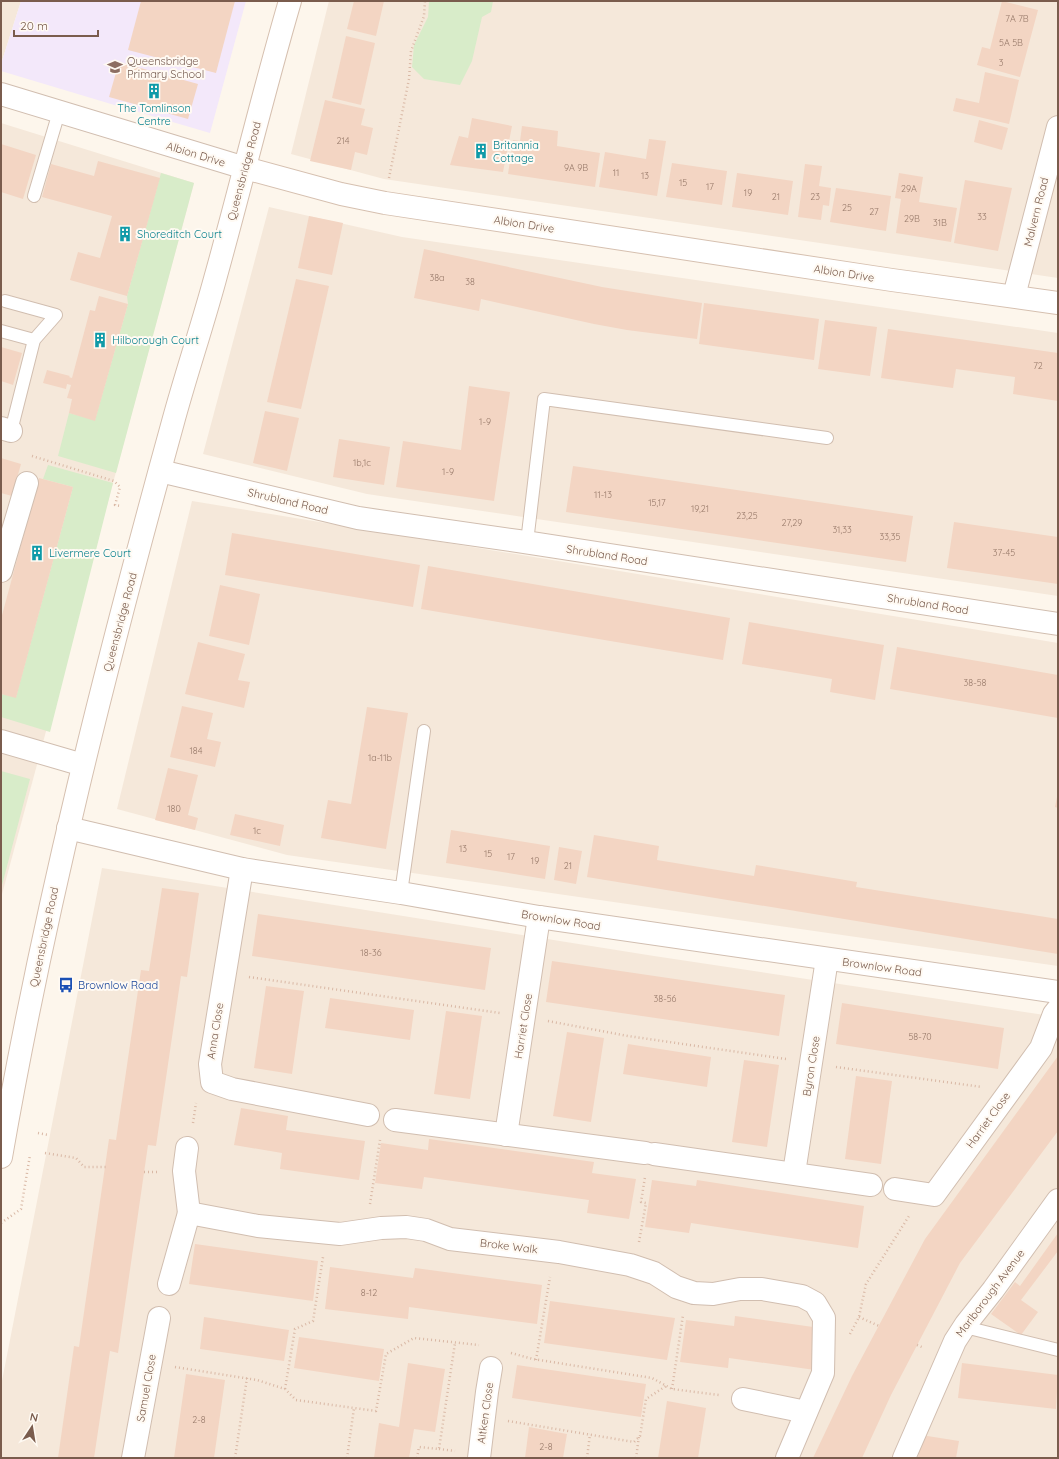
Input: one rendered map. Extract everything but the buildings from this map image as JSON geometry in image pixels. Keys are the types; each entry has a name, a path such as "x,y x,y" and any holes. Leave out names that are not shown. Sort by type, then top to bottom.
{"street":[{"name":"Queensbridge Road","path":"1,1157 26,1024 68,828 95,714 160,471 215,279 290,1"},
{"name":"Albion Drive","path":"1,94 245,168 341,194 892,280 1058,303"},
{"name":"Malvern Road","path":"1014,296 1058,127"},
{"name":"Shrubland Road","path":"160,471 358,518 527,542 1058,624"},
{"path":"1,571 27,483"},
{"path":"1,741 83,765"},
{"name":"Brownlow Road","path":"68,828 242,869 401,893 539,917 1058,992"},
{"name":"Anna Close","path":"212,1082 210,1064 242,869"},
{"name":"Harriet Close","path":"506,1135 539,917"},
{"name":"Byron Close","path":"794,1174 827,959"},
{"name":"Harriet Close","path":"934,1195 1041,1048 1054,1014 1058,1009"},
{"path":"212,1082 232,1089 368,1115"},
{"path":"388,1126 506,1135 650,1153 871,1185"},
{"path":"169,1284 189,1213 184,1171 187,1148"},
{"path":"895,1189 934,1195"},
{"name":"Marlborough Avenue","path":"904,1458 955,1341 1058,1200"},
{"name":"Broke Walk","path":"189,1213 258,1226 340,1234 381,1228 406,1227 426,1230 450,1239 559,1252 630,1264 654,1274 676,1287 694,1293 713,1294 740,1289 762,1289 802,1296 815,1303 824,1318 823,1373 806,1412"},
{"name":"Samuel Close","path":"133,1458 159,1318"},
{"name":"Aitken Close","path":"479,1458 491,1368"},
{"path":"743,1399 806,1412 787,1458"}],"lane":[{"path":"34,196 59,112"},
{"path":"5,301 56,315 34,340 6,429"},
{"path":"1,330 34,340"},
{"path":"527,542 544,399 827,438"},
{"path":"401,893 424,730"},
{"path":"966,1324 973,1329 1058,1350"}],"path":[{"path":"385,202 409,79 411,51 424,16 425,1"},
{"path":"32,456 114,481 120,487 115,505 121,506"},
{"path":"225,973 524,1017 628,1036 787,1059"},
{"path":"811,1064 1010,1090"},
{"path":"187,1148 197,1099 212,1082"},
{"path":"370,1204 388,1126"},
{"path":"38,1133 48,1135"},
{"path":"45,1153 76,1158 84,1168 106,1167"},
{"path":"639,1243 646,1203 641,1202 646,1174"},
{"path":"850,1335 859,1317 866,1284 914,1210 934,1195"},
{"path":"285,1389 295,1329 313,1321 327,1232"},
{"path":"536,1360 550,1275 559,1252"},
{"path":"672,1389 686,1291"},
{"path":"859,1317 879,1326"},
{"path":"182,1368 257,1380 285,1389 296,1400 376,1411 386,1354 400,1345 414,1338 486,1346"},
{"path":"417,1458 419,1447 439,1449 455,1342"},
{"path":"507,1351 536,1360 652,1378 672,1389 743,1399"},
{"path":"234,1458 247,1378"},
{"path":"636,1458 646,1399 666,1385"},
{"path":"348,1458 354,1408"},
{"path":"484,1417 634,1442 640,1436"},
{"path":"587,1458 590,1434"}],"shaded area":[{"path":"1,1 21,1 1,64"},
{"name":"Queensbridge Primary School","path":"21,1 246,1 210,133 1,71 1,64"},
{"path":"329,1 1058,1 1058,278 384,179 291,154"},
{"path":"1,123 194,183 1,898"},
{"path":"269,207 402,237 1058,333 1058,596 367,494 203,454"},
{"path":"192,501 1058,643 1058,966 287,855 117,809"},
{"path":"102,868 654,956 1058,1017 1058,1458 1,1458 1,1386"}],"green space":[{"path":"429,1 493,1 491,12 482,17 472,61 460,85 424,79 412,67 414,45 428,17"},
{"path":"161,173 194,183 116,473 58,456 69,413 95,420 128,304 127,296"},
{"path":"48,465 113,483 50,732 1,717 1,694 16,697 73,487 43,479"},
{"path":"1,771 30,779 1,889"}],"place":[{"name":"Queensbridge Primary School","path":"115,67"},
{"name":"The Tomlinson Centre","path":"154,91"},
{"name":"Britannia Cottage","path":"481,151"},
{"name":"Shoreditch Court","path":"125,234"},
{"name":"Hilborough Court","path":"100,340"},
{"name":"Livermere Court","path":"37,553"},
{"name":"Brownlow Road","path":"66,985"}]}
